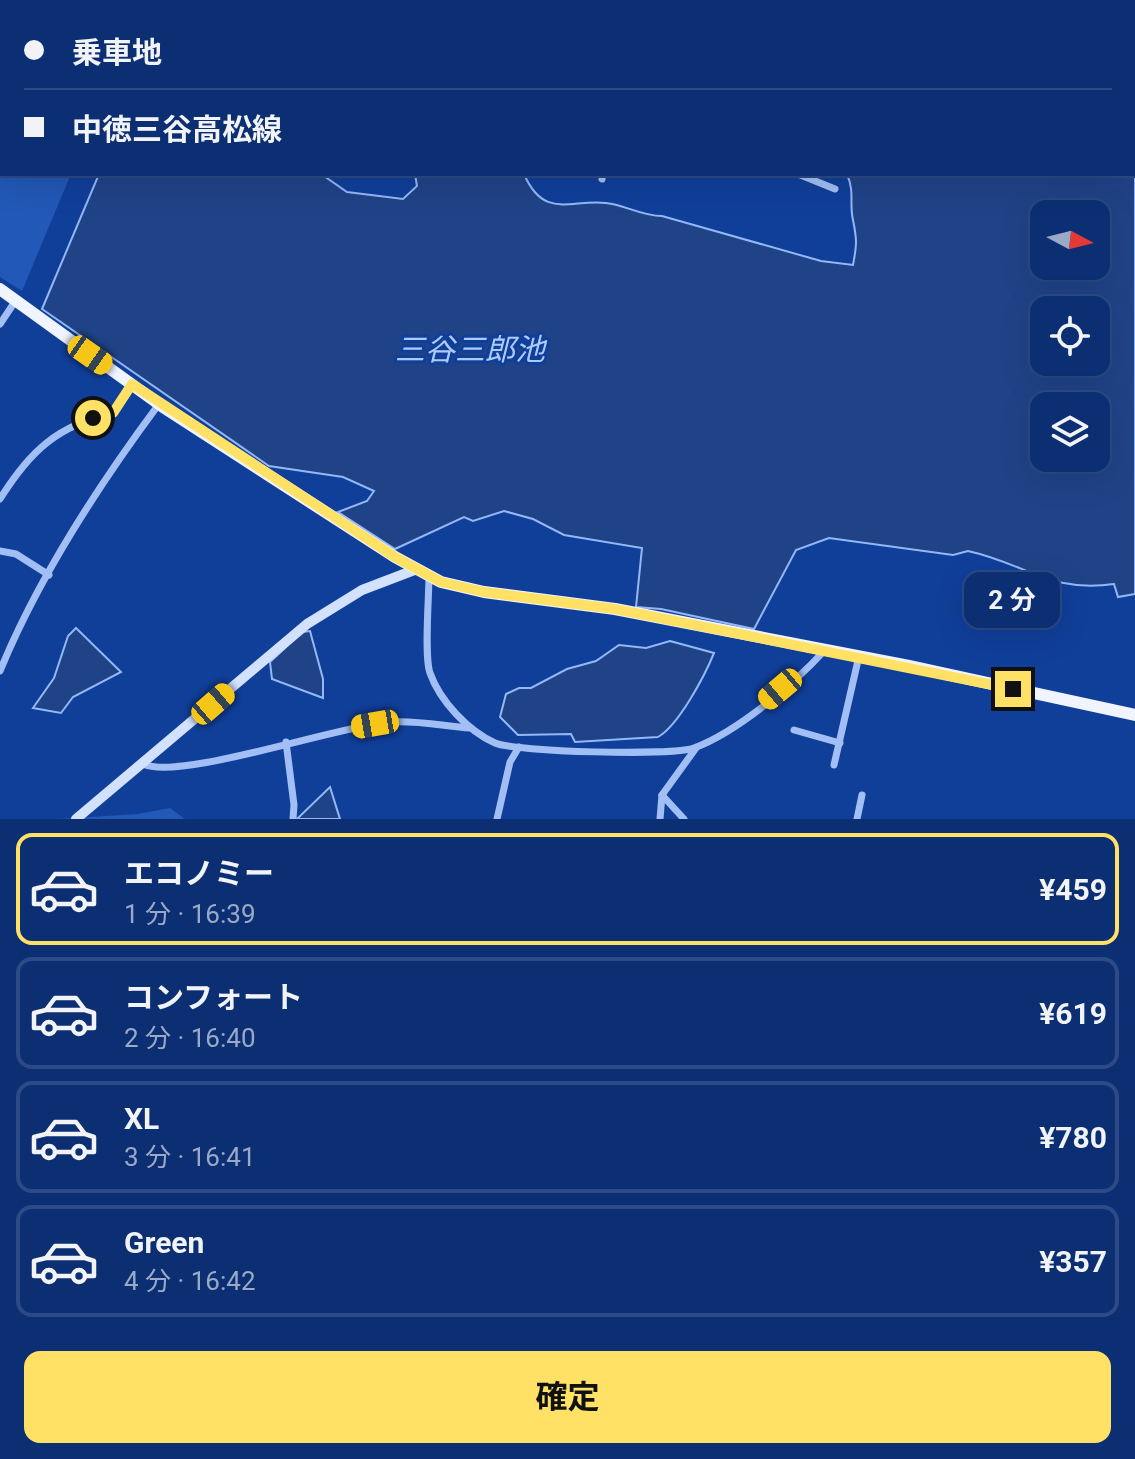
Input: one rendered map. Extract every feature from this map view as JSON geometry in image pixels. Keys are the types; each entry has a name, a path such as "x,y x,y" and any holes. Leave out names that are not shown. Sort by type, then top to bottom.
{"main road":[{"path":"0,289 159,404 429,576 466,589 615,609 859,656 1135,715"}],"street":[{"path":"803,176 835,189"},
{"path":"0,324 16,300"},
{"path":"0,499 17,472 49,439 76,422 113,413 132,384"},
{"path":"0,671 49,575 109,472 159,404"},
{"path":"0,551 16,554 49,575"},
{"path":"76,819 307,624 362,590 417,569"},
{"path":"429,576 429,671 447,701 470,728 496,744 657,752 696,748 743,721 825,650"},
{"path":"834,765 859,656"},
{"path":"143,764 152,768 175,767 219,760 286,742 394,722 470,728"},
{"path":"794,730 840,743"},
{"path":"286,742 293,819"},
{"path":"497,819 510,762 519,747"},
{"path":"660,819 662,795 696,748"},
{"path":"662,795 684,819"},
{"path":"857,819 862,795"}],"shaded area":[{"path":"0,176 70,176 22,291 0,277"},
{"path":"170,808 185,819 59,819 138,814"}],"water":[{"name":"三谷三郎池","path":"98,176 324,176 347,192 403,199 417,186 415,176 525,176 540,197 549,202 613,204 821,261 853,265 856,237 848,176 1135,176 1135,594 1118,597 1114,584 1091,586 1055,581 968,551 953,555 829,538 796,550 754,629 661,609 636,607 642,548 564,535 533,519 504,511 473,521 464,517 395,549 338,512 367,501 374,491 343,477 269,466 42,309"},
{"path":"76,628 121,672 73,697 61,713 33,708 54,678 68,636"},
{"path":"310,631 323,679 323,698 272,679 270,662 302,632"},
{"path":"670,641 714,653 683,711 658,737 575,742 571,734 518,735 500,717 506,694 519,688 531,688 567,669 596,661 619,645 646,648"},
{"path":"330,787 340,819 297,819"}],"route":[{"path":"93,418 113,413 132,384 395,557 452,586 615,609 1013,689"}]}
